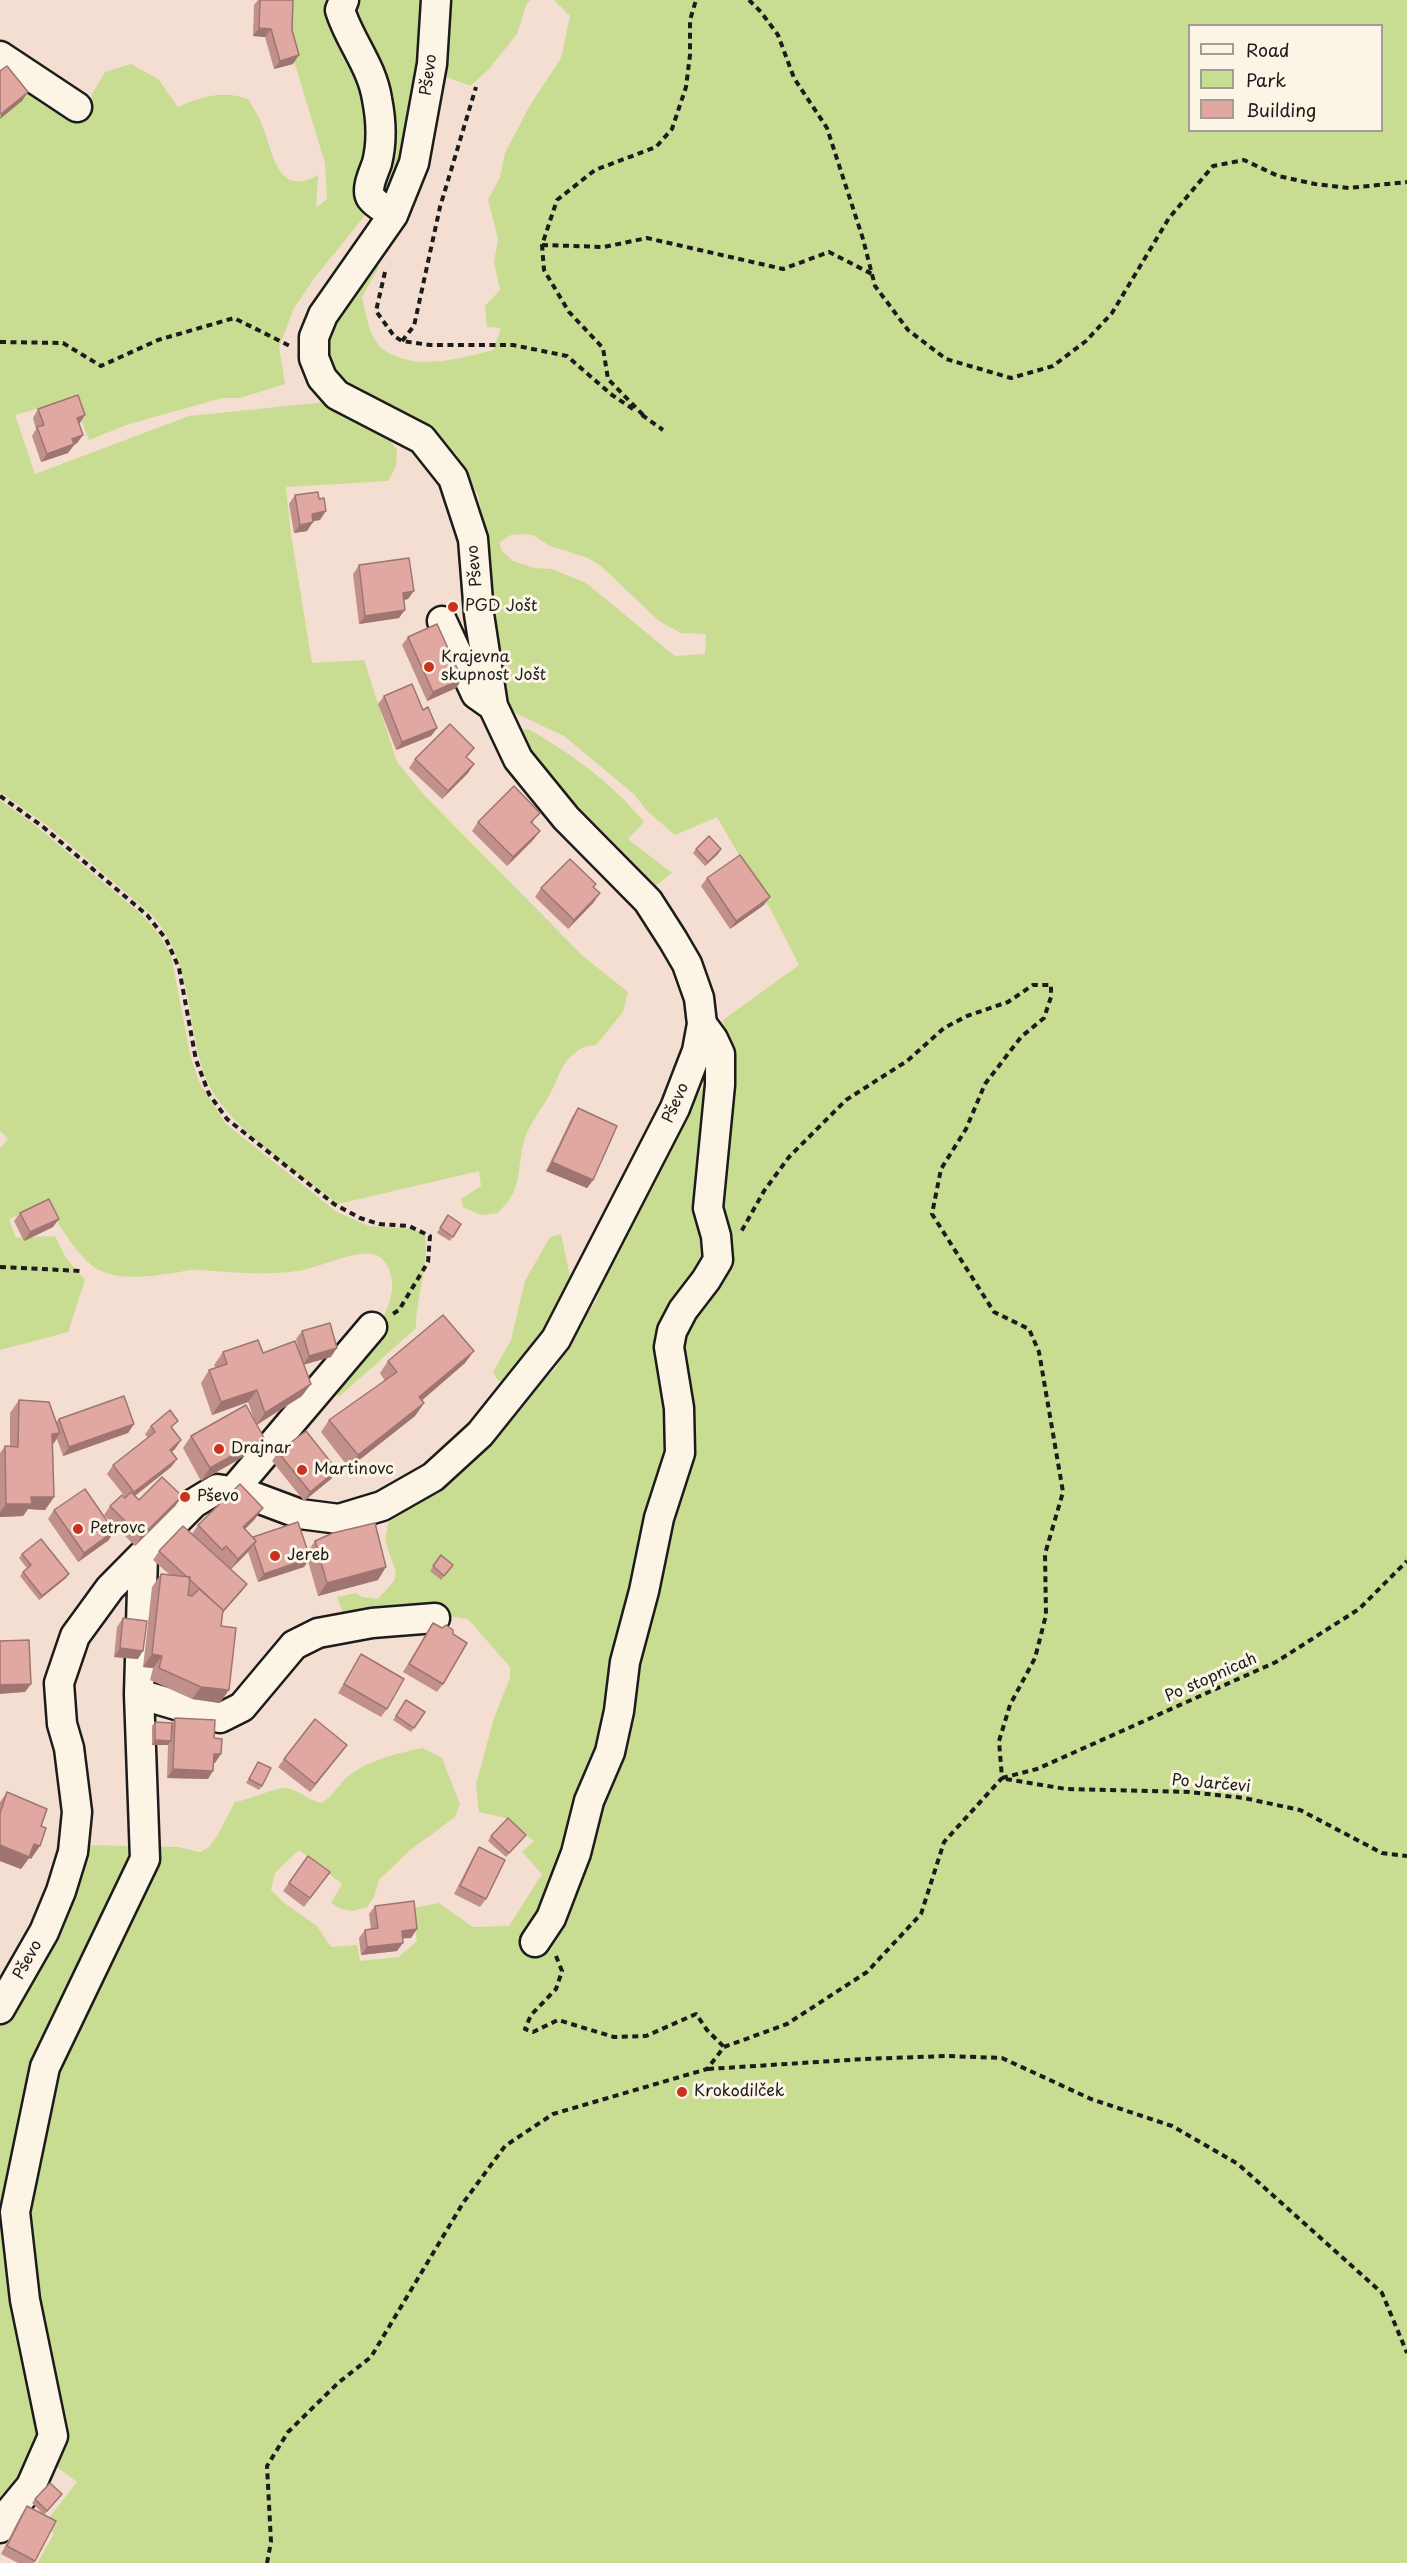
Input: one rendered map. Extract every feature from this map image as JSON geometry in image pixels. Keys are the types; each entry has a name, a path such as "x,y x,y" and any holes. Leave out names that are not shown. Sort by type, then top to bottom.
{"street":[{"path":"344,0 340,10 346,30 363,57 377,96 380,125 378,157 369,191 371,198 393,215"},
{"name":"Pševo","path":"0,2009 44,1932 61,1891 73,1852 77,1812 69,1748 62,1724 59,1683 75,1636 110,1587 194,1503 217,1488 233,1491 300,1514 339,1520 382,1506 433,1477 480,1434 556,1339 675,1108 697,1051 702,1024 699,998 687,964 674,940 648,901 566,818 518,759 493,706 479,614 473,540 453,478 422,439 337,395 322,378 314,358 314,337 323,315 393,215 414,163 432,64 436,0"},
{"path":"0,56 77,106"},
{"path":"442,621 476,694 493,706"},
{"path":"545,1946 551,1918 576,1853 589,1801 610,1752 626,1662 659,1518 680,1453 679,1408 669,1347 672,1331 683,1310 718,1260 716,1236 708,1208 720,1085 720,1054 702,1024"},
{"path":"233,1491 372,1327"},
{"path":"0,2528 3,2520 31,2486 53,2436 25,2300 15,2212 45,2067 145,1859 139,1694 143,1555"},
{"path":"139,1694 220,1718 242,1707 294,1645 318,1633 372,1623 435,1618"}],"path":[{"path":"643,415 608,378 603,348 568,312 544,270 542,245 558,200 595,170 656,147 672,129 686,87 690,55 690,20 696,0"},
{"path":"749,0 778,35 794,78 827,128 863,239 875,286 908,330 946,358 1011,378 1053,366 1086,341 1112,313 1169,218 1213,166 1244,160 1278,176 1349,188 1407,182"},
{"path":"402,341 414,326 440,207 476,87"},
{"path":"542,245 603,247 647,238 783,269 829,252 872,274"},
{"path":"386,268 376,311 394,336 402,341 430,345 513,345 567,356 612,395 663,430"},
{"path":"0,342 63,343 101,366 158,340 234,318 294,348 314,337"},
{"path":"0,796 42,826 147,915 166,939 179,968 196,1060 209,1094 227,1119 334,1204 360,1218 379,1224 409,1226 430,1236 428,1262 399,1310 372,1327"},
{"path":"706,2068 724,2047 788,2024 867,1972 921,1914 944,1842 1002,1778 999,1741 1010,1704 1035,1658 1046,1615 1045,1554 1063,1492 1039,1352 1029,1329 994,1312 932,1214 941,1168 966,1129 984,1084 1021,1037 1044,1018 1052,997 1051,985 1033,985 1008,1002 967,1016 944,1028 907,1061 846,1100 789,1157 764,1191 743,1230 718,1260"},
{"path":"0,1267 81,1271"},
{"name":"Po stopnicah","path":"1002,1778 1037,1769 1276,1662 1359,1609 1407,1561"},
{"name":"Po Jarčevi","path":"1002,1778 1066,1790 1189,1792 1244,1798 1300,1810 1382,1853 1407,1856"},
{"path":"545,1946 562,1971 556,1989 531,2015 525,2029 533,2032 558,2020 614,2037 646,2036 696,2014 707,2030 724,2047"},
{"path":"267,2563 271,2542 267,2466 288,2432 338,2383 371,2357 463,2203 505,2146 553,2114 706,2068 876,2058 948,2056 1002,2058 1091,2099 1172,2126 1238,2164 1382,2293 1407,2353"}],"green space":[{"path":"289,0 338,0 375,101 370,205 363,218 316,276 294,308 279,347 285,384 240,398 222,398 126,425 89,440 73,399 15,415 35,474 189,416 326,402 381,427 397,450 396,467 388,481 286,487 291,534 312,663 364,660 397,762 424,795 584,957 628,992 623,1012 596,1045 580,1049 564,1064 524,1141 515,1188 506,1205 497,1213 481,1215 463,1207 461,1199 481,1186 479,1171 338,1204 281,1161 242,1127 225,1109 212,1090 203,1071 186,990 175,952 153,916 48,826 0,792 0,66 89,108 92,94 105,72 131,64 158,79 178,107 196,100 221,95 248,99 260,120 273,156 284,176 293,181 304,181 318,175 316,208 327,199 325,163 287,38"},
{"path":"350,0 425,0 416,107 389,198 374,194 380,173"},
{"path":"449,0 531,0 527,3 517,34 488,70 470,86 444,76"},
{"path":"554,0 1407,0 1407,2563 37,2563 54,2534 45,2523 77,2482 57,2467 36,2477 0,2507 0,2025 12,2009 84,1845 178,1847 200,1852 209,1847 217,1836 235,1802 286,1788 322,1803 345,1779 362,1767 392,1755 423,1748 442,1758 460,1804 455,1817 409,1851 379,1880 374,1897 367,1907 352,1911 341,1909 331,1903 342,1884 299,1850 275,1873 271,1890 284,1903 317,1926 331,1947 357,1945 360,1961 399,1957 417,1941 413,1908 439,1903 473,1927 509,1926 542,1874 522,1852 534,1841 506,1818 479,1812 476,1784 494,1718 510,1678 510,1667 468,1619 445,1616 345,1618 337,1597 356,1593 362,1597 378,1599 394,1581 396,1572 385,1541 388,1523 484,1439 556,1368 572,1336 596,1301 607,1268 705,1082 729,1050 723,1020 799,965 773,914 717,817 675,835 646,810 635,795 564,736 513,712 505,703 493,635 487,539 478,495 456,454 409,418 349,384 331,364 327,344 331,314 372,259 379,267 362,297 371,332 383,349 395,356 422,362 451,360 493,350 501,328 487,327 485,306 500,290 494,262 498,239 488,200 500,177 505,153 529,107 561,58 570,16","holes":["511,535 533,535 550,546 588,558 601,566 659,621 681,633 706,634 705,654 675,656 586,583 552,569 534,568 513,561 501,550 500,542"]},
{"path":"528,729 575,759 605,782 632,808 644,822 628,839 672,873 654,887 609,845 550,780 518,731"},
{"path":"0,800 35,825 140,913 158,933 171,955 190,1054 199,1082 226,1124 337,1212 369,1226 415,1229 425,1236 425,1259 416,1328 339,1397 328,1387 373,1334 389,1303 392,1287 390,1272 387,1264 381,1258 376,1255 359,1254 305,1269 272,1273 189,1270 146,1276 117,1276 99,1270 84,1258 45,1204 9,1219 16,1238 55,1236 66,1258 85,1280 68,1332 0,1350 0,1148 8,1139 0,1131"},
{"path":"561,1234 570,1276 546,1329 509,1382 498,1381 493,1372 511,1340 525,1281 550,1237"}],"building":[{"path":"260,0 293,0 292,30 299,55 280,61 271,29 259,28"},
{"path":"7,66 28,92 1,114 0,71"},
{"path":"78,395 85,415 77,418 83,435 72,439 74,444 47,454 37,427 44,425 38,409"},
{"path":"318,492 319,499 324,498 326,511 312,514 313,522 300,525 295,495"},
{"path":"409,558 414,591 403,593 405,610 365,616 359,565"},
{"name":"Krajevna skupnost Jošt","path":"437,624 462,679 433,692 408,637"},
{"path":"412,684 423,710 428,707 437,728 402,742 384,696"},
{"path":"450,724 474,748 466,757 474,764 448,791 415,759"},
{"path":"514,786 540,813 531,822 540,831 513,857 478,822"},
{"path":"709,836 721,849 708,862 696,849"},
{"path":"740,855 770,897 736,921 707,878"},
{"path":"570,859 596,884 593,887 600,893 574,920 541,888"},
{"path":"578,1108 617,1126 593,1180 552,1162"},
{"path":"49,1199 59,1219 30,1232 20,1213"},
{"path":"448,1215 461,1224 453,1237 440,1228"},
{"path":"443,1315 474,1351 419,1397 424,1403 358,1455 329,1420 397,1372 388,1361"},
{"path":"330,1323 337,1348 309,1356 302,1331"},
{"path":"258,1340 263,1353 295,1341 311,1384 265,1413 257,1390 221,1402 209,1370 227,1364 223,1352"},
{"path":"124,1396 134,1424 69,1447 59,1419"},
{"path":"19,1400 49,1402 60,1433 52,1434 54,1497 31,1497 32,1504 6,1504 5,1446 18,1447"},
{"name":"Drajnar","path":"246,1405 264,1438 210,1468 191,1436"},
{"path":"170,1410 178,1421 171,1427 181,1440 170,1450 177,1459 134,1492 113,1465 155,1432 151,1426"},
{"name":"Martinovc","path":"306,1431 337,1470 310,1492 278,1452"},
{"path":"162,1477 182,1496 141,1537 110,1506 122,1495 125,1498 131,1492 139,1500"},
{"path":"240,1484 263,1508 243,1527 256,1541 238,1559 226,1546 222,1550 198,1525"},
{"name":"Petrovc","path":"85,1489 114,1531 84,1553 54,1510"},
{"name":"Jereb","path":"298,1522 310,1558 264,1574 253,1537"},
{"path":"375,1523 386,1567 327,1583 315,1541 333,1533"},
{"path":"183,1526 247,1584 223,1611 189,1579 190,1577 187,1577 159,1551"},
{"path":"41,1539 69,1574 42,1596 23,1572 31,1565 22,1554"},
{"path":"441,1555 453,1565 444,1576 433,1566"},
{"path":"161,1574 190,1577 188,1595 192,1596 199,1589 223,1610 221,1626 236,1628 229,1690 201,1687 159,1668 162,1656 152,1654"},
{"path":"123,1618 147,1621 143,1651 120,1648"},
{"path":"433,1623 442,1628 446,1625 453,1630 453,1634 467,1643 443,1684 409,1664"},
{"path":"29,1640 31,1684 0,1685 0,1641"},
{"path":"361,1654 404,1679 387,1709 344,1684"},
{"path":"406,1700 425,1712 414,1728 396,1716"},
{"path":"175,1718 215,1720 214,1738 222,1739 221,1754 214,1754 213,1771 173,1769"},
{"path":"315,1719 347,1745 315,1784 284,1759"},
{"path":"155,1722 172,1723 171,1741 155,1740"},
{"path":"258,1762 271,1768 262,1786 249,1779"},
{"path":"7,1792 47,1809 41,1826 46,1828 40,1846 34,1844 29,1857 0,1845 0,1813"},
{"path":"508,1818 526,1835 509,1853 491,1836"},
{"path":"479,1847 505,1860 486,1899 460,1886"},
{"path":"308,1856 330,1872 310,1898 289,1883"},
{"path":"414,1901 417,1929 402,1931 403,1943 367,1947 365,1930 378,1928 375,1906"},
{"path":"50,2483 62,2494 47,2511 35,2499"},
{"path":"27,2506 56,2521 35,2561 7,2546"}],"place":[{"name":"PGD Jošt","path":"453,607"},
{"name":"Krajevna skupnost Jošt","path":"429,667"},
{"name":"Drajnar","path":"219,1449"},
{"name":"Martinovc","path":"302,1470"},
{"name":"Pševo","path":"185,1497"},
{"name":"Petrovc","path":"78,1529"},
{"name":"Jereb","path":"275,1556"},
{"name":"Krokodilček","path":"682,2092"}]}
